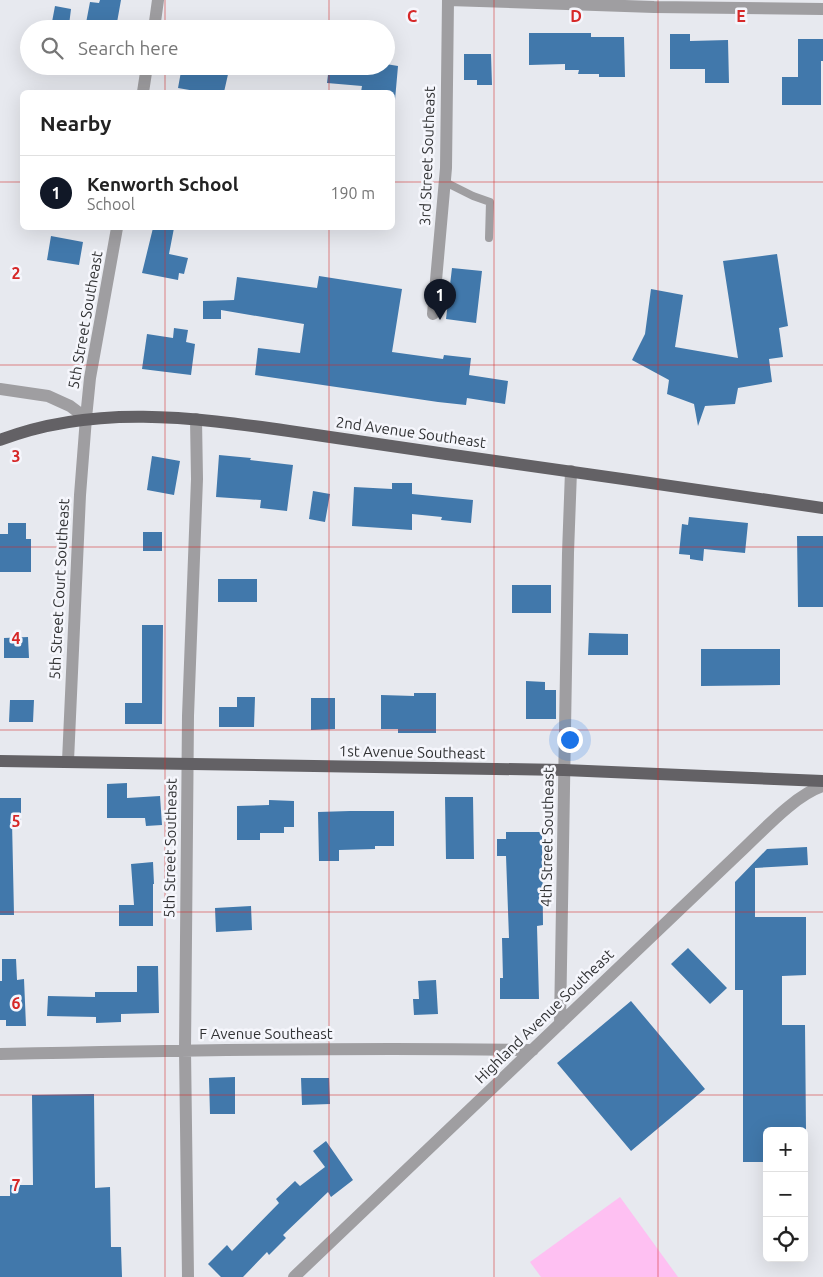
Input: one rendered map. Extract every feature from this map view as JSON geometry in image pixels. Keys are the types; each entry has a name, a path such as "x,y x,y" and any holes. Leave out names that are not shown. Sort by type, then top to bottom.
{"main road":[{"name":"2nd Avenue Southeast","path":"0,440 44,426 86,418 126,416 196,418 823,508"},
{"name":"1st Avenue Southeast","path":"0,761 564,770 823,781"}],"street":[{"path":"155,20 158,0"},
{"path":"448,0 530,4 599,2 654,7 823,9"},
{"name":"3rd Street Southeast","path":"433,314 445,182 448,0"},
{"path":"143,90 146,75"},
{"name":"5th Street Southeast","path":"86,418 90,378 117,230"},
{"path":"0,389 48,396 70,406 86,418"},
{"name":"5th Street Court Southeast","path":"68,761 80,495 86,418"},
{"name":"5th Street Southeast","path":"188,1277 185,1050 188,716 197,479 196,418"},
{"name":"4th Street Southeast","path":"560,1024 568,553 572,471"},
{"name":"Highland Avenue Southeast","path":"294,1277 795,801 823,786"},
{"name":"F Avenue Southeast","path":"0,1054 185,1050 450,1048 533,1050"}],"lane":[{"path":"445,182 490,202 489,238"}],"shaded area":[{"path":"620,1197 678,1277 541,1277 530,1262"}],"building":[{"path":"100,0 121,0 117,20 87,20 90,2 99,3"},
{"path":"55,6 71,9 70,20 52,20"},
{"path":"529,33 591,33 591,37 624,37 625,77 599,77 599,74 578,74 579,70 565,70 565,64 529,65"},
{"path":"670,34 690,34 690,41 728,40 729,83 705,83 705,69 670,69"},
{"path":"798,39 823,39 821,105 782,105 782,77 798,77"},
{"path":"464,54 491,54 492,85 477,85 477,80 464,80"},
{"path":"395,66 398,66 395,100 395,90 361,90 362,86 327,83 328,75 395,75"},
{"path":"180,75 228,75 224,90 190,90 178,88"},
{"path":"153,230 174,230 169,254 188,258 184,274 179,273 178,280 142,273"},
{"path":"51,236 83,242 79,265 47,260"},
{"path":"777,254 788,326 779,328 783,357 769,359 772,382 738,388 735,404 705,406 698,426 694,404 667,394 669,380 632,360 645,334 651,289 683,295 675,347 738,358 723,261"},
{"path":"452,268 482,271 476,323 446,319"},
{"path":"319,276 402,289 392,352 443,359 444,355 471,358 469,375 508,381 505,404 467,398 466,405 438,402 255,375 258,348 300,353 304,324 221,310 221,319 203,319 203,301 234,300 237,277 317,288"},
{"path":"174,328 188,330 186,342 195,344 191,375 142,369 147,334 173,338"},
{"path":"219,455 293,465 287,511 260,508 261,500 216,497"},
{"path":"152,456 180,461 174,495 147,490"},
{"path":"392,483 412,483 412,494 473,500 471,523 441,520 442,517 412,514 412,530 352,526 354,487 392,489"},
{"path":"313,491 330,494 325,522 309,519"},
{"path":"689,517 748,523 745,553 704,549 703,561 690,559 690,555 679,554 682,524 688,525"},
{"path":"8,523 26,523 26,539 31,539 31,572 0,572 0,534 8,534"},
{"path":"143,532 162,532 162,551 143,551"},
{"path":"797,536 823,536 823,607 798,607"},
{"path":"218,579 257,579 257,602 218,602"},
{"path":"512,585 551,585 551,613 512,613"},
{"path":"142,625 163,625 162,724 125,724 125,703 142,703"},
{"path":"589,633 628,634 628,655 588,655"},
{"path":"28,637 29,658 4,658 4,638"},
{"path":"701,649 780,649 780,685 701,686"},
{"path":"526,681 545,682 545,690 556,690 556,719 526,719"},
{"path":"414,693 436,693 436,733 398,733 398,729 381,729 381,695 414,696"},
{"path":"237,697 255,697 254,727 219,727 219,707 237,707"},
{"path":"311,698 335,698 335,729 311,730"},
{"path":"10,700 34,700 33,722 9,722"},
{"path":"127,783 127,798 160,796 162,825 146,826 145,818 107,818 107,784"},
{"path":"445,797 473,797 474,859 446,859"},
{"path":"0,798 21,798 21,821 12,821 14,915 0,915"},
{"path":"269,800 294,801 294,827 284,827 284,833 260,833 260,840 237,840 237,806 269,805"},
{"path":"394,811 394,846 375,846 375,849 339,850 339,861 319,861 318,812"},
{"path":"506,832 542,832 543,925 537,926 539,999 500,999 500,978 503,978 502,938 509,938 506,856 497,856 497,839 506,839"},
{"path":"807,847 808,865 755,868 755,917 806,917 806,975 782,976 782,1025 805,1025 806,1127 763,1127 763,1162 743,1162 743,990 735,990 735,882 767,849"},
{"path":"153,862 153,926 119,926 119,905 134,905 131,864"},
{"path":"251,906 252,930 216,932 215,908"},
{"path":"688,948 727,988 710,1004 671,964"},
{"path":"2,959 16,959 17,980 24,979 26,1026 6,1026 6,1020 0,1020"},
{"path":"137,966 158,966 159,1013 121,1014 121,1022 96,1023 96,1017 47,1016 48,996 95,997 95,992 137,992"},
{"path":"436,980 438,1014 414,1015 413,999 419,999 418,981"},
{"path":"631,1001 705,1089 631,1151 557,1063"},
{"path":"235,1077 235,1114 210,1114 209,1078"},
{"path":"301,1078 329,1078 330,1104 302,1105"},
{"path":"94,1094 95,1188 110,1187 111,1247 121,1247 122,1277 0,1277 0,1196 10,1196 10,1185 33,1185 32,1095"},
{"path":"326,1141 353,1180 331,1197 328,1192 283,1235 286,1238 269,1255 267,1252 243,1277 221,1277 208,1264 227,1245 232,1251 279,1203 276,1199 295,1181 300,1186 325,1167 313,1151"}],"place":[{"name":"Kenworth School","path":"440,320"}]}
